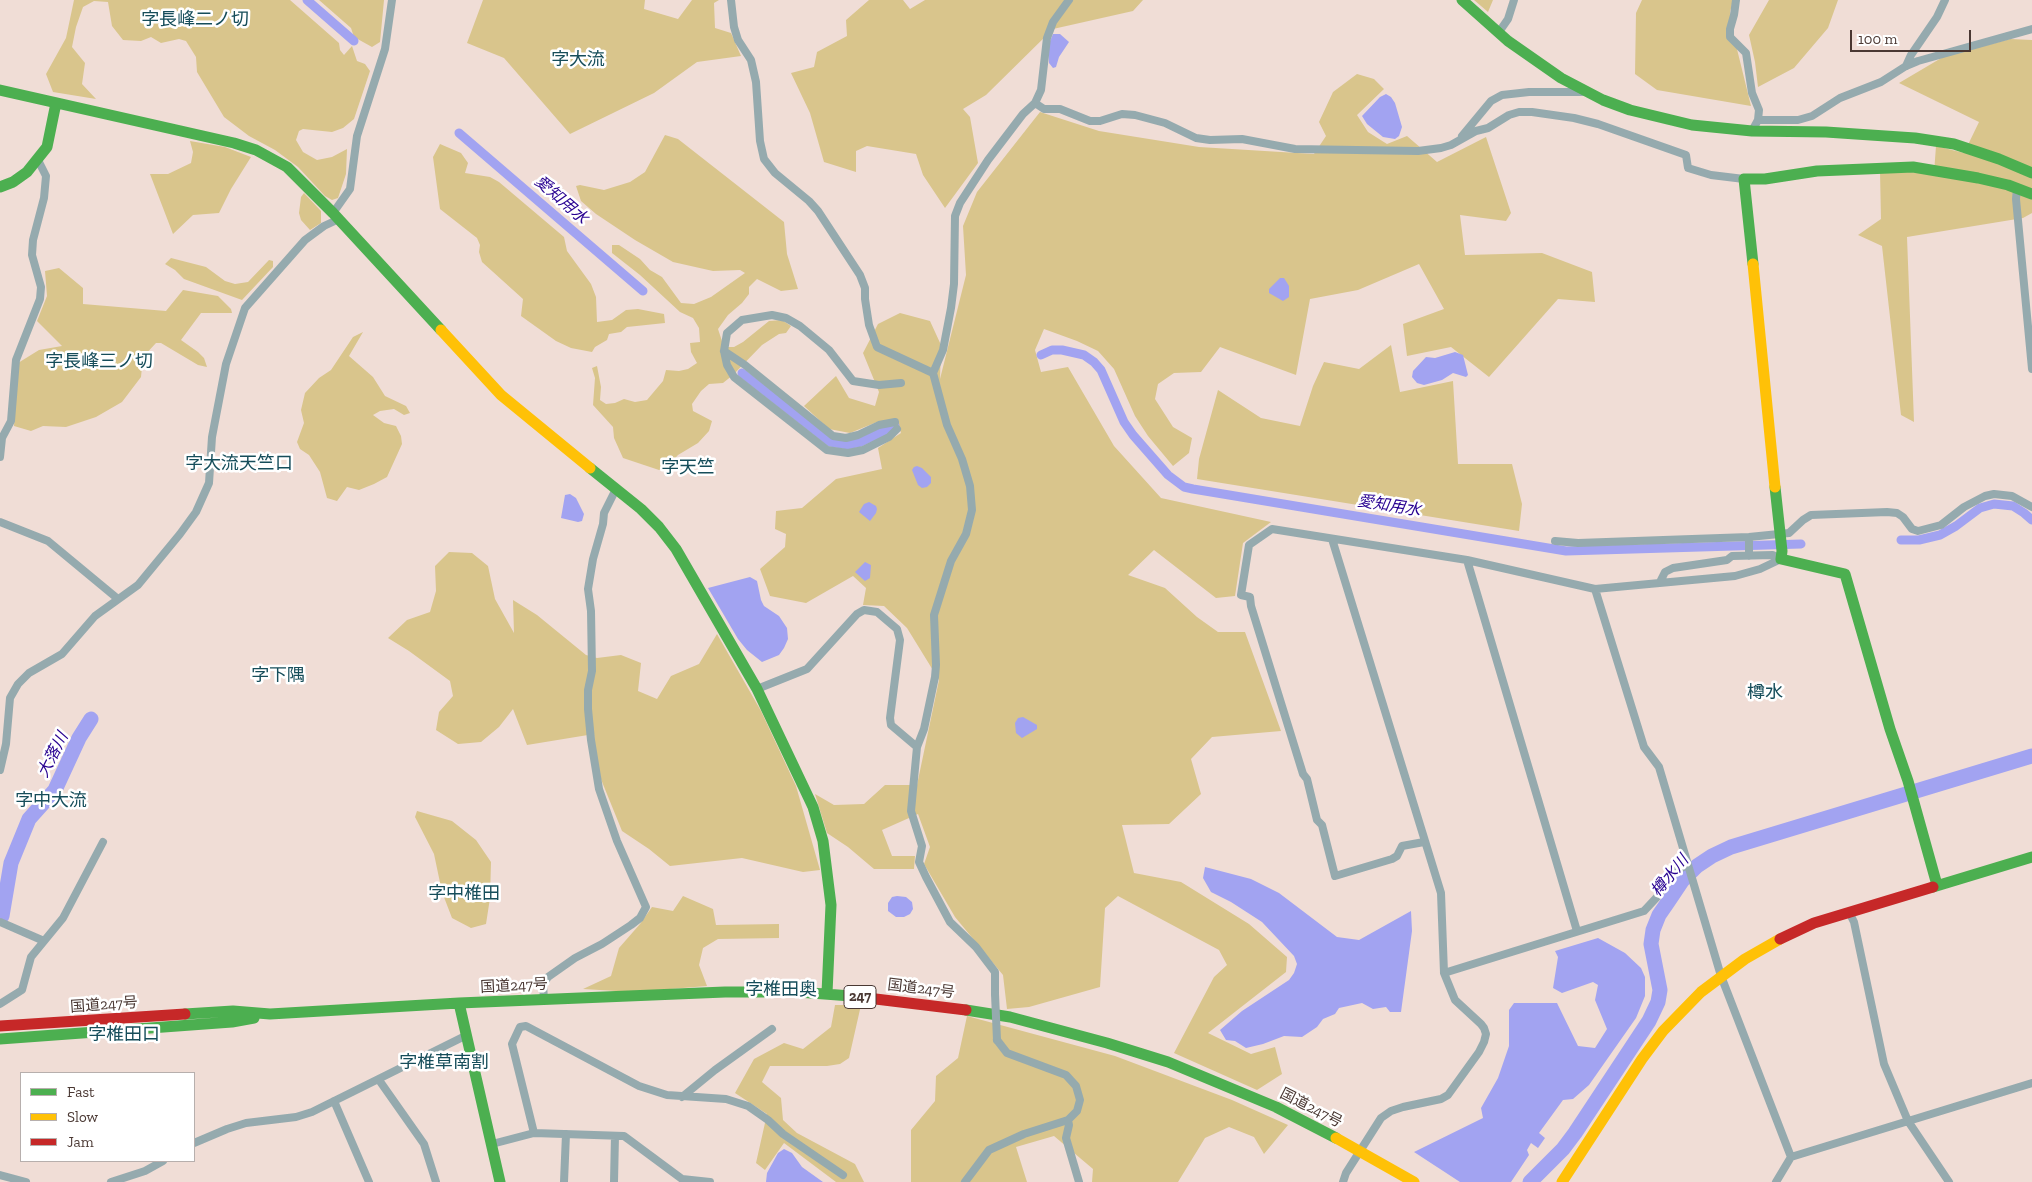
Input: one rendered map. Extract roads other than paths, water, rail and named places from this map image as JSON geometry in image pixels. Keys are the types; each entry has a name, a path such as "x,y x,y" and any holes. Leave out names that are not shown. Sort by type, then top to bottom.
{"main road":[{"path":"1462,0 1532,59 1561,78 1589,93 1630,110 1692,125 1752,132 1826,132 1915,138 1954,144 1999,159 2032,173"},
{"path":"0,90 198,134 256,150 287,167 336,216 502,395 647,515 676,548 758,689 813,807 823,841 831,905 827,993"},
{"path":"0,187 13,182 28,172 47,147 56,103"},
{"path":"1937,885 1908,781 1890,729 1845,574 1781,555 1744,179 1765,179 1817,171 1891,166 1912,167 1978,178 2032,194"},
{"path":"1562,1182 1642,1059 1682,1011 1721,976 1773,942 1814,923 2032,857"},
{"name":"国道247号","path":"0,1026 232,1011 270,1014 544,999 765,991 827,993 955,1008 1010,1017 1107,1043 1168,1062 1276,1107 1362,1150 1414,1182"},
{"path":"459,1004 500,1182"},
{"name":"国道247号","path":"0,1039 232,1022 270,1014"}],"street":[{"path":"0,770 6,744 10,698 18,684 30,673 62,654 95,616 142,581 189,524 205,494 211,472 212,437 226,364 245,308 305,240 336,216 350,188 357,136 385,49 392,0"},
{"path":"731,0 734,27 738,40 752,60 755,75 760,141 764,158 775,173 818,210 860,275 865,288 868,325 877,347 933,373"},
{"path":"965,1182 984,1155 995,1146 1024,1134 1068,1120 1077,1111 1080,1100 1072,1080 1059,1072 1007,1053 997,1040 994,972 976,946 950,922 934,894 919,862 922,846 911,811 917,747 924,729 935,677 934,615 951,561 966,534 972,510 970,486 962,459 950,433 933,373 943,350 951,308 954,284 955,216 960,202 988,160 1023,114 1035,103 1042,90 1044,54 1048,33 1053,22 1069,0"},
{"path":"1499,32 1508,19 1514,0"},
{"path":"1736,0 1730,37 1746,53 1752,93 1759,110 1758,120 1752,132"},
{"path":"1906,66 1911,55 1937,18 1945,0"},
{"path":"1758,120 1798,120 1812,116 1840,98 1881,82 1906,66 1918,61 2032,30"},
{"path":"1459,140 1491,101 1502,95 1575,91 1589,93"},
{"path":"1035,103 1044,109 1060,109 1090,121 1100,121 1122,114 1135,115 1165,123 1196,138 1210,140 1242,139 1296,150 1418,151 1441,148 1451,145 1476,131 1488,128 1509,115 1518,112 1540,113 1598,124 1686,154 1688,168 1711,175 1744,179"},
{"path":"0,457 2,438 11,421 16,360 40,299 41,287 32,255 32,240 44,198 46,176 38,160"},
{"path":"2017,188 2016,199 2032,369"},
{"path":"724,351 745,365 833,436 846,438 858,435 879,425 896,426 889,437 863,450 848,453 827,450 734,377 727,366 724,351 726,332 742,320 772,315 786,318 815,338 840,363 846,374 853,381 879,385 900,383"},
{"path":"544,999 543,985 548,977 575,958 602,944 631,925 640,918 646,906 617,841 599,789 588,709 588,690 592,671 591,611 588,588 604,513 616,489"},
{"path":"1555,541 1578,543 1780,535 1789,533 1803,520 1811,516 1878,512 1897,513 1903,517 1912,529 1918,531 1930,529 1949,520 1976,500 1994,494 2012,496 2032,506"},
{"path":"0,522 48,541 118,599"},
{"path":"1424,842 1402,846 1397,856 1392,859 1335,876 1322,825 1317,820 1307,779 1303,774 1251,606 1250,597 1241,595 1249,545 1272,529 1467,560 1595,589 1735,576 1760,569 1781,555"},
{"path":"1749,537 1749,556"},
{"path":"1332,538 1441,893 1444,973 1455,1000 1484,1028 1486,1034 1484,1042 1448,1095 1441,1099 1411,1104 1386,1114 1379,1121 1346,1173 1343,1182"},
{"path":"1660,582 1665,572 1673,568 1727,560 1732,556 1781,555"},
{"path":"1467,560 1577,931"},
{"path":"1595,589 1644,747 1659,767 1721,976 1791,1157"},
{"path":"758,689 808,669 857,614 864,610 877,612 897,629 900,640 890,718 891,725 917,747"},
{"path":"0,1004 22,990 31,957 68,909 102,842"},
{"path":"1444,973 1644,911 1658,896 1673,872 1689,867"},
{"path":"1849,912 1854,922 1884,1064 1908,1121 1949,1182"},
{"path":"0,922 44,941"},
{"path":"534,1133 512,1044 520,1026 526,1026 631,1083 657,1092 682,1097 726,1099 748,1106 768,1120 783,1134 843,1175"},
{"path":"682,1097 715,1070 772,1029"},
{"path":"195,1144 227,1129 246,1123 305,1115 465,1036"},
{"path":"379,1080 424,1144 436,1182"},
{"path":"1776,1182 1791,1157 2032,1084"},
{"path":"334,1101 369,1182"},
{"path":"1068,1120 1069,1125 1066,1138 1080,1182"},
{"path":"492,1144 534,1133 624,1136 682,1179 710,1182"},
{"path":"564,1182 566,1134"},
{"path":"614,1182 615,1136"},
{"path":"111,1182 145,1171 161,1162"},
{"path":"0,1175 26,1182"}],"water":[{"path":"1053,34 1060,34 1069,42 1059,57 1056,67 1053,68 1049,63 1048,46"},
{"path":"1386,94 1395,103 1402,127 1399,136 1395,139 1383,137 1367,124 1362,116 1380,97"},
{"path":"1280,278 1284,278 1289,286 1289,297 1283,301 1269,293 1269,289"},
{"path":"1455,352 1463,355 1468,375 1466,377 1453,373 1442,380 1424,385 1417,383 1412,377 1413,371 1426,357 1435,358"},
{"path":"917,466 922,468 931,477 931,483 927,487 922,488 918,485 912,470"},
{"path":"570,494 576,498 584,514 582,521 578,522 561,518 565,495"},
{"path":"869,502 876,506 877,509 870,521 859,512 864,504"},
{"path":"865,562 871,565 870,578 865,581 855,572"},
{"path":"750,577 757,581 764,606 779,616 787,628 788,639 779,655 762,662 747,650 738,639 708,588"},
{"path":"1023,717 1037,725 1037,729 1022,738 1016,733 1015,723 1018,718"},
{"path":"1205,867 1251,879 1279,893 1337,937 1359,940 1411,911 1412,931 1401,1012 1390,1012 1386,1007 1373,1009 1362,1003 1339,1008 1335,1014 1323,1019 1317,1027 1302,1037 1284,1036 1246,1048 1235,1041 1226,1040 1220,1030 1242,1011 1289,980 1297,964 1294,956 1262,922 1231,902 1211,892 1203,878"},
{"path":"892,897 906,897 912,902 913,909 910,914 904,917 896,917 888,911 888,903"},
{"path":"1598,938 1625,953 1641,968 1645,977 1645,996 1636,1018 1589,1085 1573,1099 1563,1100 1539,1133 1545,1138 1538,1148 1531,1143 1527,1150 1529,1155 1511,1182 1460,1182 1414,1152 1483,1118 1481,1108 1498,1078 1509,1046 1509,1010 1514,1003 1557,1003 1578,1046 1595,1048 1607,1029 1595,1000 1598,985 1593,982 1562,993 1553,988 1558,957 1555,951"},
{"path":"784,1149 792,1153 802,1167 823,1182 766,1182 767,1173 778,1153"}],"waterway":[{"name":"愛知用水","path":"307,0 354,41"},
{"name":"愛知用水","path":"459,133 643,291"},
{"name":"愛知用水","path":"1041,355 1052,350 1062,350 1084,355 1094,362 1101,370 1124,422 1133,435 1168,475 1184,487 1566,551 1801,544"},
{"name":"愛知用水","path":"742,373 830,442 847,445 861,442 895,426"},
{"name":"愛知用水","path":"1901,540 1919,540 1940,535 1980,508 1994,504 2013,506 2032,520"},
{"name":"大落川","path":"2,916 11,863 29,819 55,790 79,738 91,719"},
{"name":"樽水川","path":"1530,1182 1563,1149 1575,1133 1649,1021 1658,1002 1660,990 1651,944 1653,930 1659,915 1682,881 1697,866 1731,847 2032,756"}],"district":[{"name":"字長峰二ノ切","path":"195,20"},
{"name":"字大流","path":"578,60"},
{"name":"字長峰三ノ切","path":"99,362"},
{"name":"字大流天竺口","path":"239,464"},
{"name":"字天竺","path":"688,468"},
{"name":"字下隅","path":"278,676"},
{"name":"樽水","path":"1765,693"},
{"name":"字中大流","path":"51,801"},
{"name":"字中椎田","path":"464,894"},
{"name":"字椎田奥","path":"781,990"},
{"name":"字椎田口","path":"124,1035"},
{"name":"字椎草南割","path":"444,1063"}]}
